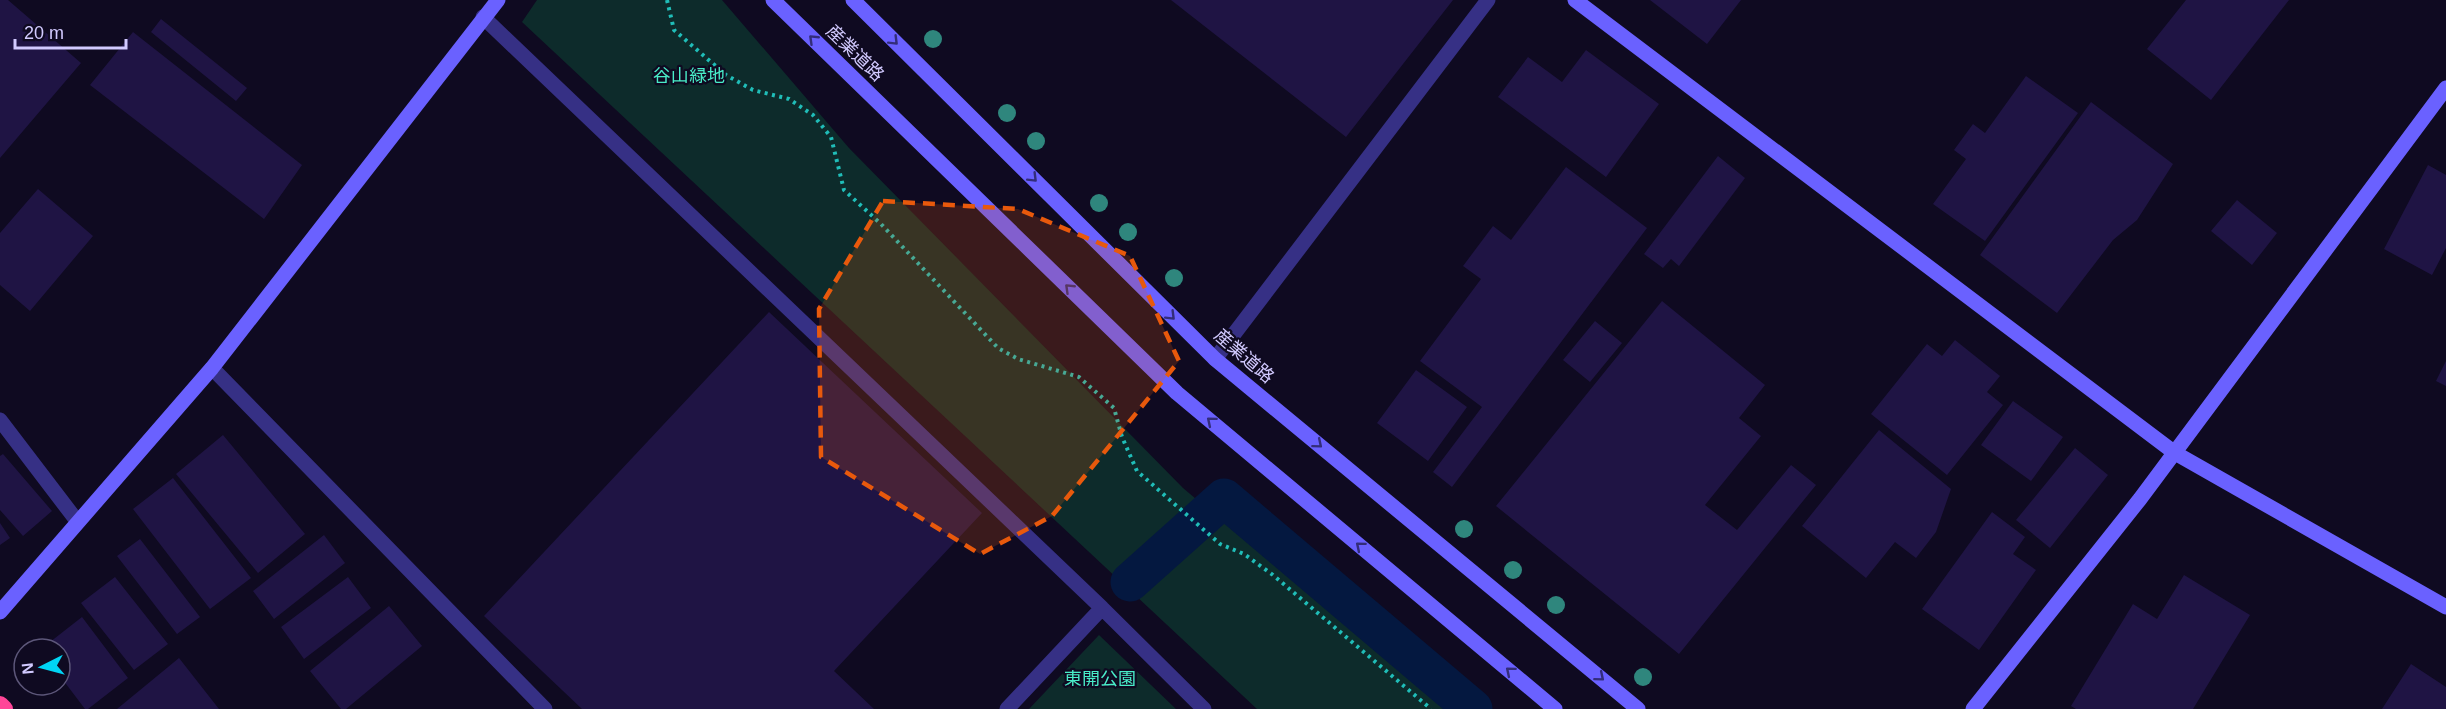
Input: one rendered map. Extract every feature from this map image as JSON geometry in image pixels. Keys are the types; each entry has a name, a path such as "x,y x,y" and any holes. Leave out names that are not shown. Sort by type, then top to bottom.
{"highway":[{"path":"0,705 4,709"}],"street":[{"path":"0,612 212,368 498,0"},
{"name":"産業道路","path":"773,0 1177,393 1555,709"},
{"name":"産業道路","path":"853,0 1215,359 1638,709"},
{"path":"1215,359 1488,0"},
{"path":"1575,0 2175,453 2446,607"},
{"path":"483,17 1102,608 1204,709"},
{"path":"1973,709 2175,453 2446,88"},
{"path":"212,368 545,709"},
{"path":"0,420 77,521"},
{"path":"1007,709 1102,608"}],"path":[{"path":"668,0 674,30 726,75 753,90 789,99 813,115 831,137 844,190 881,224 998,348 1018,359 1079,377 1114,408 1122,437 1137,471 1220,544 1244,554 1274,575 1431,709"}],"highlighted area":[{"path":"883,201 1018,209 1130,256 1179,361 1052,516 980,554 821,457 819,309"}],"green space":[{"name":"谷山緑地","path":"537,0 722,0 849,148 1183,488 1445,709 1257,709 522,22"},
{"name":"東開公園","path":"1099,635 1176,709 1029,709"}],"building":[{"path":"0,0 8,0 81,63 0,158"},
{"path":"1171,0 1453,0 1346,137"},
{"path":"1650,0 1741,0 1707,44"},
{"path":"2186,0 2289,0 2211,100 2147,49"},
{"path":"161,19 247,88 236,101 151,32"},
{"path":"133,32 302,165 264,219 90,85"},
{"path":"1586,50 1659,104 1606,177 1498,97 1528,57 1562,82"},
{"path":"2026,76 2078,113 1985,241 1933,204 1966,159 1954,150 1973,124 1985,133"},
{"path":"2091,102 2173,164 2137,220 2113,240 2057,313 1980,255"},
{"path":"1718,156 1745,178 1679,266 1671,259 1663,268 1644,254"},
{"path":"2428,165 2446,175 2446,248 2432,275 2384,249"},
{"path":"1566,167 1647,228 1452,487 1433,472 1482,407 1420,361 1481,279 1463,266 1493,226 1511,240"},
{"path":"38,189 93,236 30,311 0,285 0,233"},
{"path":"2237,200 2277,233 2252,265 2211,231"},
{"path":"1662,301 1765,385 1739,418 1761,436 1705,505 1737,530 1791,465 1816,485 1679,654 1496,506"},
{"path":"769,312 982,513 834,671 874,709 582,709 484,616"},
{"path":"1595,321 1622,343 1590,382 1563,360"},
{"path":"1955,340 2000,376 1987,392 2003,405 1947,475 1871,414 1927,344 1942,356"},
{"path":"2446,361 2446,386 2436,381"},
{"path":"1416,370 1467,407 1428,461 1377,423"},
{"path":"2013,401 2063,437 2031,481 1981,445"},
{"path":"1879,430 1951,489 1936,532 1916,558 1895,542 1866,578 1802,526"},
{"path":"223,435 305,534 258,573 176,474"},
{"path":"2075,448 2108,475 2050,548 2016,520"},
{"path":"3,454 52,511 23,536 0,510 0,456"},
{"path":"173,478 251,578 210,609 133,509"},
{"path":"1992,512 2025,537 2013,554 2036,570 1979,650 1922,609"},
{"path":"0,523 10,538 0,545"},
{"path":"324,535 345,563 274,619 253,591"},
{"path":"140,539 200,617 177,634 117,556"},
{"path":"2184,575 2250,615 2193,709 2076,709 2071,706 2133,604 2157,619"},
{"path":"115,577 168,644 134,670 81,603"},
{"path":"348,577 371,608 304,659 281,627"},
{"path":"389,606 422,646 346,709 341,709 310,671"},
{"path":"82,617 128,678 85,709 72,692 72,637 56,637"},
{"path":"179,658 219,709 117,709"},
{"path":"2411,664 2446,687 2446,709 2382,709"}],"waterway":[{"path":"1130,582 1224,498 1473,709"}]}
